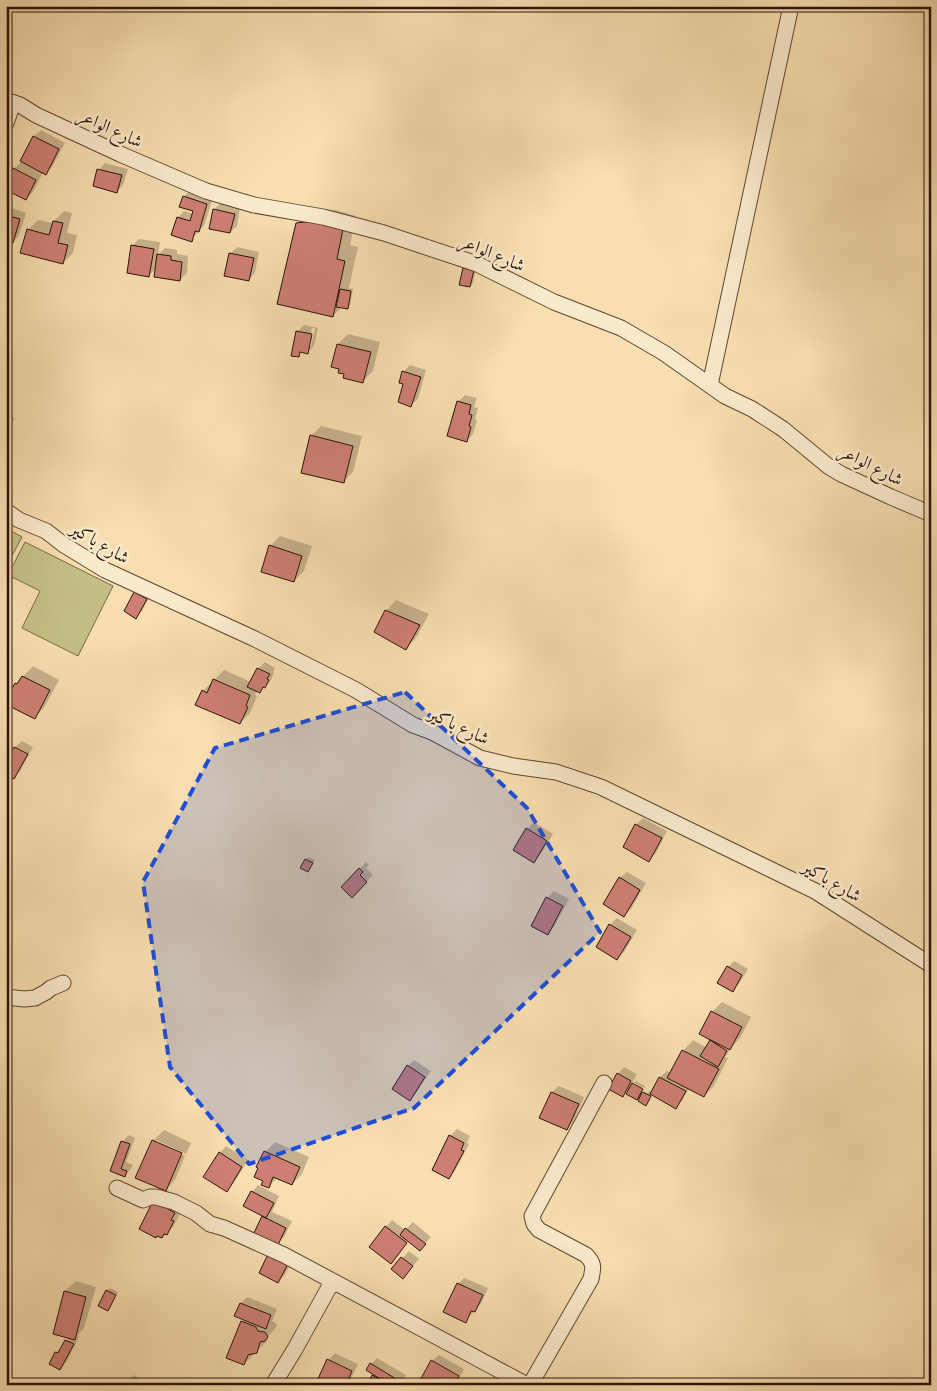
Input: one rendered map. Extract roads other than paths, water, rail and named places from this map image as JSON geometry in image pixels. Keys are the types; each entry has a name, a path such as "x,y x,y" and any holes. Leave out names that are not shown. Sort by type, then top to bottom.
{"street":[{"path":"710,385 791,6"},
{"path":"6,123 10,101"},
{"name":"شارع الواعر","path":"10,101 36,115 206,192 254,205 323,217 384,233 477,264 554,302 621,328 664,353 726,396 752,409 783,429 828,466 841,474 931,514"},
{"name":"شارع باكير","path":"6,511 20,520 46,531 64,546 105,570 255,639 356,690 413,725 432,732 480,758 512,766 556,772 601,787 815,890 931,965"},
{"path":"6,997 35,998 62,983"},
{"path":"117,1188 143,1200 156,1196 174,1202 196,1213 210,1224 224,1228 284,1255 528,1385 591,1279 593,1269 592,1261 586,1255 539,1230 534,1224 532,1216 604,1083"},
{"path":"273,1385 332,1282"}]}
